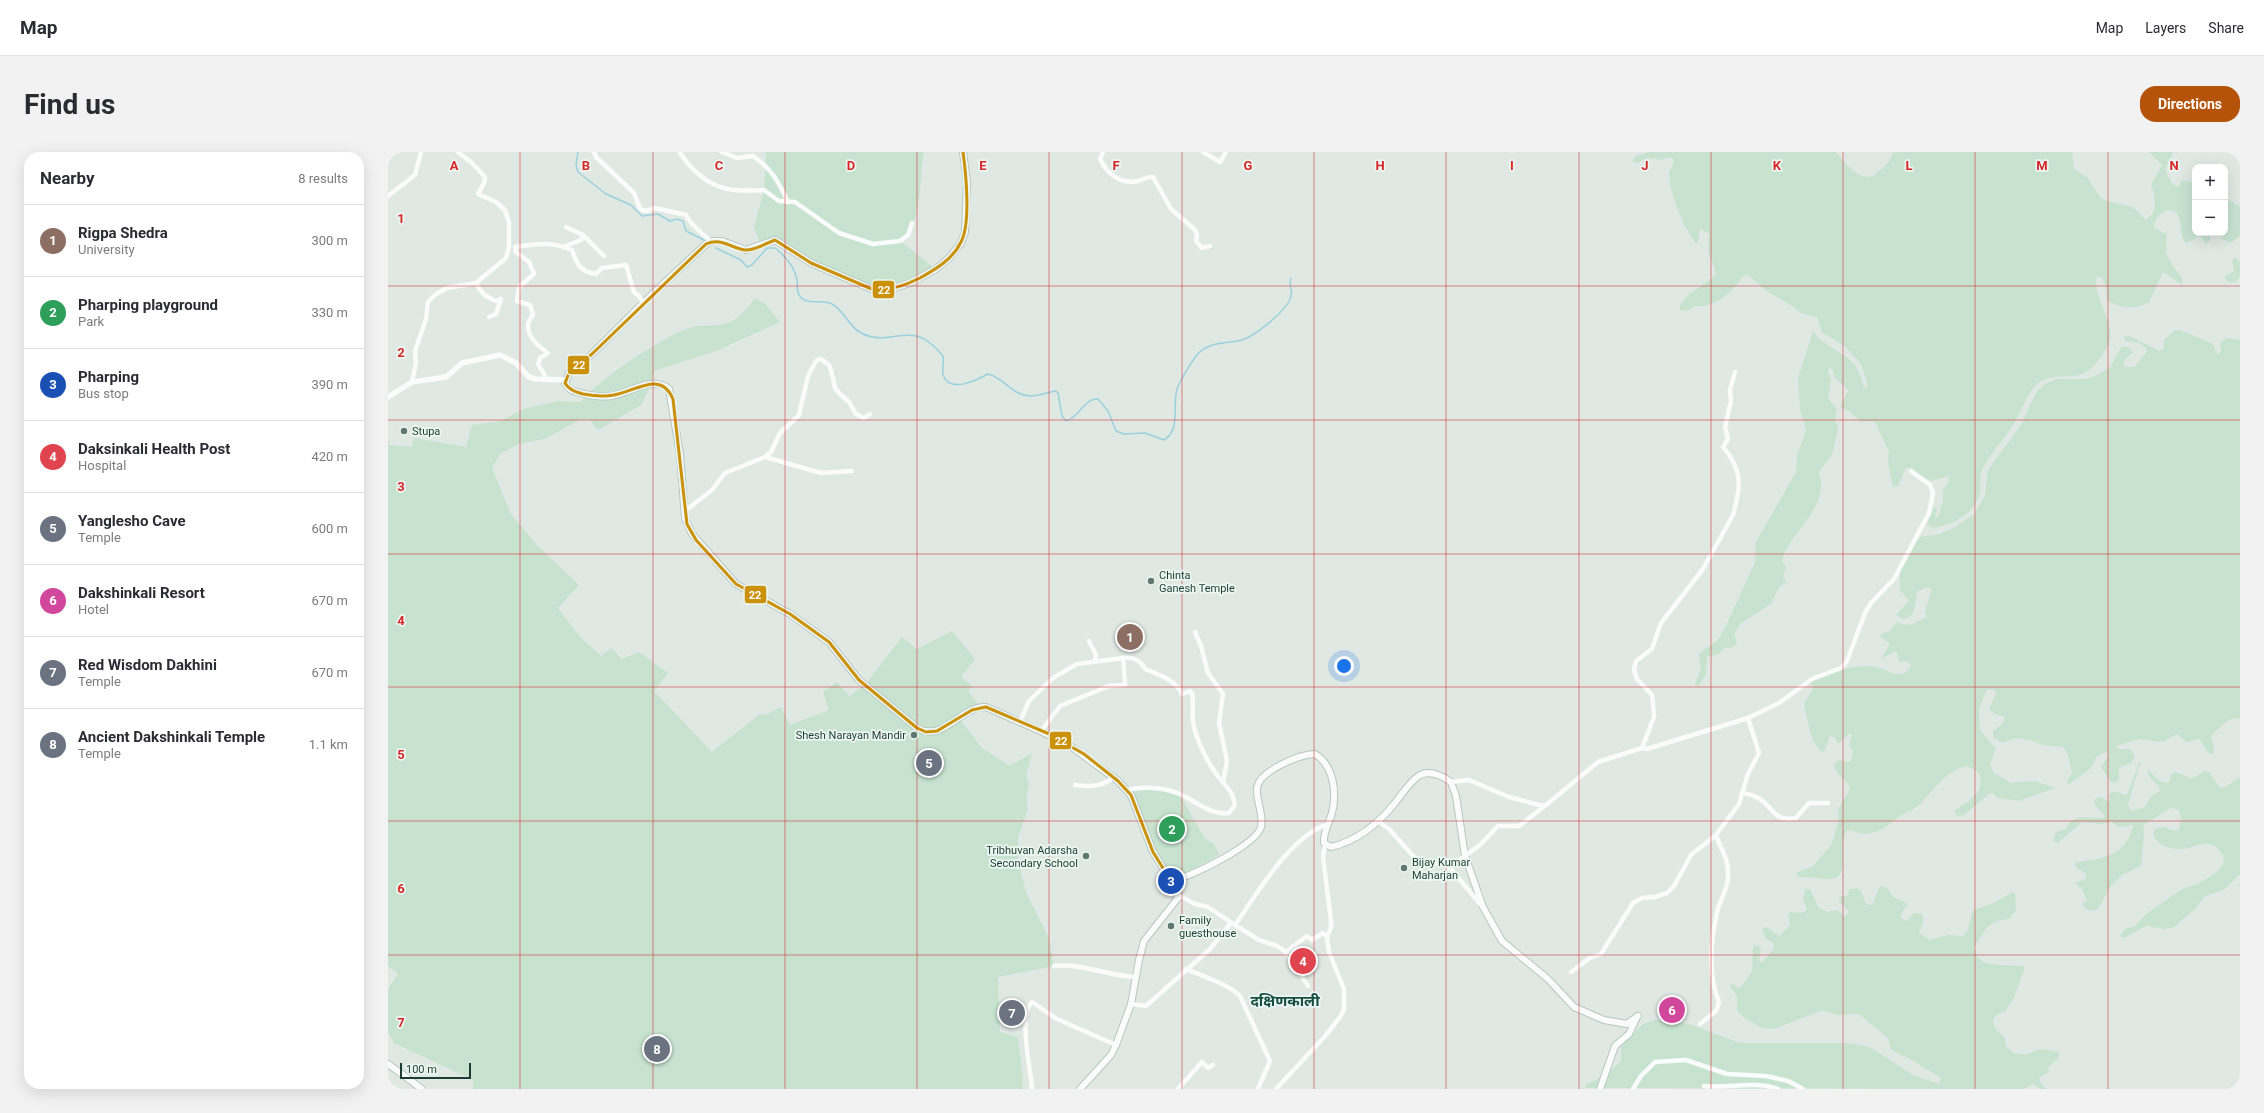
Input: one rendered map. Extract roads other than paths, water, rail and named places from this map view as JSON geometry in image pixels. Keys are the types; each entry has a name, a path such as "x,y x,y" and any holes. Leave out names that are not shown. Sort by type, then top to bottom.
{"main road":[{"path":"963,152 967,182 967,220 960,243 950,258 936,269 894,289 874,290 822,269 798,256 785,245 775,240 746,250 722,241 711,242 643,303 592,354 569,373 565,380 566,386 570,390 594,396 618,395 652,383 662,384 669,389 680,454 687,524 692,534 736,584 790,614 829,642 859,680 917,728 926,732 937,731 980,707 986,707 1041,731 1084,754 1114,777 1131,795 1153,852 1178,895 1176,902 1157,922 1144,941 1131,1004 1111,1055 1080,1089"},
{"path":"1171,881 1200,871 1254,838 1261,827 1257,793 1261,778 1269,772 1300,757 1315,754 1321,758 1327,765 1332,779 1334,804 1326,825 1324,836 1325,845 1330,847 1356,839 1378,821 1420,775 1436,774 1451,782 1456,796 1466,856 1483,907 1502,941 1548,979 1574,1006 1604,1020 1627,1024 1638,1016 1632,1031 1615,1046 1600,1089"},
{"path":"388,1064 422,1089"}],"street":[{"path":"388,196 406,184 415,175 421,152"},
{"path":"412,382 416,362 415,351 426,320 428,302 436,294 447,288 476,283 506,258 509,247 509,222 505,210 496,202 478,194 484,183 485,177 472,163 458,152"},
{"path":"594,152 596,157 634,193 640,209 646,211 655,208 686,215 691,225 702,232 711,242"},
{"path":"680,152 701,177 711,185 740,192 764,190 779,201 794,202 839,233 873,244 900,241 908,235 912,223"},
{"path":"722,152 737,158 753,156 767,165 776,178 788,202"},
{"path":"1103,152 1100,159 1102,164 1118,180 1133,182 1148,177 1153,177 1171,209 1194,229 1197,234 1196,241 1202,248 1210,246"},
{"path":"1203,152 1220,162 1226,152"},
{"path":"566,227 583,236 604,256"},
{"path":"563,247 581,240 583,236"},
{"path":"509,247 550,243 563,247 572,250 576,264 588,273 596,274 602,268 626,265 634,292 643,303"},
{"path":"515,247 520,257 529,262 534,274 519,287 517,301 530,304 532,309 533,315 529,320 528,328 530,336 537,346 548,353 540,358 538,364 547,379"},
{"path":"476,283 480,291 486,297 496,301 501,299 496,314 488,317"},
{"path":"388,397 412,382 446,378 462,363 500,355 516,363 529,377 555,381 565,380"},
{"path":"685,511 712,490 725,473 765,457 771,452 780,433 799,415 808,376 816,361 821,359 828,365 835,388 849,402 856,414 864,418 870,414"},
{"path":"1642,748 1654,717 1654,703 1652,695 1637,679 1634,670 1636,661 1652,649 1660,623 1703,569 1735,506 1739,486 1738,472 1734,460 1723,447 1728,439 1725,427 1731,401 1730,390 1735,372"},
{"path":"765,457 821,473 852,470"},
{"path":"1451,869 1453,865 1466,856 1498,826 1519,826 1598,762 1642,748 1647,749 1678,741 1748,718 1779,703 1812,679 1841,668 1847,661 1865,613 1871,603 1894,579 1929,514 1932,493 1930,485 1911,471"},
{"path":"1195,632 1201,646 1208,673 1223,694 1219,723 1227,761 1223,782"},
{"path":"1089,641 1096,655 1095,661"},
{"path":"1020,722 1029,701 1053,678 1076,664 1123,658 1137,660 1142,662 1145,669 1163,675 1167,681 1180,688 1182,694 1190,691 1192,693 1193,722 1196,732 1210,767 1232,794 1235,805 1229,813 1224,814 1217,813 1165,789 1150,787 1127,790"},
{"path":"1041,731 1060,706 1108,686 1125,685 1123,658"},
{"path":"1571,972 1590,958 1601,954 1633,903 1642,898 1655,897 1667,893 1674,886 1692,855 1716,835 1733,814 1748,774 1759,753 1748,718"},
{"path":"1075,785 1089,787 1097,786 1114,777"},
{"path":"1451,782 1469,780 1509,797 1539,805 1546,804"},
{"path":"1742,793 1760,799 1772,812 1784,819 1796,818 1809,803 1828,803"},
{"path":"1378,821 1389,829 1414,857 1421,860 1443,864 1451,869 1483,907"},
{"path":"1131,1004 1146,1006 1186,969 1210,950 1233,924 1262,884 1298,842 1310,832 1326,825"},
{"path":"1700,1024 1716,1011 1719,1002 1714,990 1712,947 1717,913 1728,879 1726,854 1719,845 1716,835"},
{"path":"1276,1089 1326,1035 1340,1018 1344,1009 1343,985 1330,952 1327,937 1331,927 1331,920 1323,856 1325,845"},
{"path":"1178,895 1195,904 1208,907 1259,940 1286,952 1308,986"},
{"path":"1286,952 1307,936 1312,940 1324,933 1327,937"},
{"path":"1054,966 1069,964 1089,967 1108,973 1136,977"},
{"path":"1186,969 1217,984 1225,985 1233,989 1240,996 1270,1061 1258,1089"},
{"path":"1032,1089 1027,1063 1026,1022 1027,1007 1032,1002 1057,1019 1116,1045"},
{"path":"1633,1089 1641,1076 1655,1062 1686,1060 1727,1074 1766,1076 1780,1079 1803,1089"},
{"path":"1178,1089 1202,1062 1208,1068 1213,1065"},
{"path":"1704,1086 1720,1088 1747,1085 1770,1086 1778,1089"}],"waterway":[{"path":"578,152 576,165 578,172 606,194 631,205 642,216 658,214 670,221 677,219 683,221 686,231 704,240"},
{"path":"716,248 741,260 747,267 752,265 767,248 775,248 792,266 796,275 798,293 802,299 810,302 828,302 832,304 837,307 858,332 863,334 884,338 903,335 912,335 922,338 932,344 943,356 943,375 946,381 951,384 964,384 988,374 994,376 1024,395 1034,396 1056,391 1058,393 1062,416 1066,421 1075,416 1089,401 1098,399 1108,411 1116,431 1124,434 1145,433 1164,440 1169,436 1174,424 1177,389 1197,355 1201,350 1207,347 1242,340 1263,328 1278,315 1289,301 1291,296 1291,278"}],"place":[{"name":"Stupa","path":"404,431"},
{"name":"Chinta Ganesh Temple","path":"1151,581"},
{"name":"Rigpa Shedra","path":"1130,637"},
{"name":"Shesh Narayan Mandir","path":"914,735"},
{"name":"Yanglesho Cave","path":"929,763"},
{"name":"Pharping playground","path":"1172,829"},
{"name":"Tribhuvan Adarsha Secondary School","path":"1086,856"},
{"name":"Bijay Kumar Maharjan","path":"1404,868"},
{"name":"Pharping","path":"1171,881"},
{"name":"Family guesthouse","path":"1171,926"},
{"name":"Daksinkali Health Post","path":"1303,961"},
{"name":"Dakshinkali Resort","path":"1672,1010"},
{"name":"Red Wisdom Dakhini","path":"1012,1013"},
{"name":"Ancient Dakshinkali Temple","path":"657,1049"}],"district":[{"name":"दक्षि‍णकाली","path":"1285,1001"}]}
